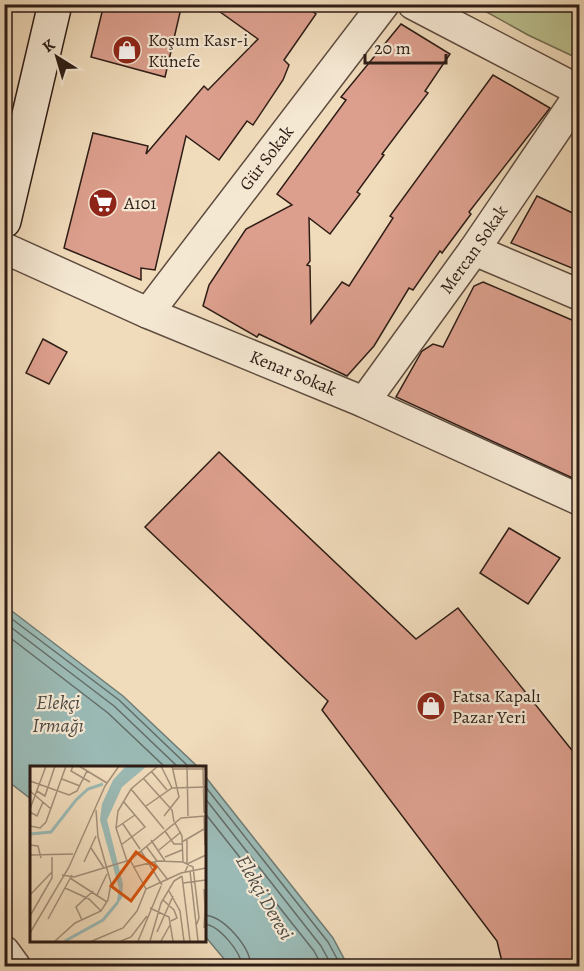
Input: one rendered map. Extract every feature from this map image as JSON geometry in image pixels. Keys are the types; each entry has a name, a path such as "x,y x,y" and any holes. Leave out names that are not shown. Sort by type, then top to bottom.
{"main road":[{"path":"4,221 55,4"}],"street":[{"name":"Gür Sokak","path":"148,313 384,4"},
{"path":"413,4 579,92"},
{"name":"Mercan Sokak","path":"364,402 474,250 579,92"},
{"name":"Kenar Sokak","path":"4,248 148,313 364,402 579,500"},
{"path":"474,250 579,295"},
{"path":"4,951 15,966"}],"green space":[{"path":"474,5 579,5 579,59 528,35"}],"water":[{"name":"Elekçi Irmağı","path":"4,605 123,696 197,766 30,766 30,798 5,779"},
{"name":"Elekçi Deresi","path":"206,778 333,938 348,966 230,966 206,937"}],"building":[{"path":"104,4 182,4 165,77 91,57"},
{"path":"209,4 302,4 316,14 284,60 289,65 283,80 253,125 247,121 219,160 186,136 155,270 141,268 141,280 64,248 93,133 148,146 146,154 204,86 208,90 258,39"},
{"path":"401,24 450,54 425,91 428,93 382,154 384,155 357,192 360,194 330,234 309,218 310,261 307,265 310,266 311,323 342,282 349,286 393,218 390,216 493,75 550,108 469,212 471,214 442,253 440,251 413,290 409,288 374,346 347,376 259,334 257,337 203,306 209,285 246,229 292,205 277,194 346,100 341,97"},
{"path":"537,196 579,216 579,271 511,243"},
{"path":"483,282 579,323 579,481 396,397 422,351 433,344 443,347 474,286"},
{"path":"43,339 67,352 49,384 26,373"},
{"name":"Fatsa Kapalı Pazar Yeri","path":"219,452 416,639 458,608 579,759 579,966 503,966 497,941 322,710 328,701 145,527"},
{"path":"509,528 560,558 528,604 480,573"}],"place":[{"name":"Koşum Kasr-i Künefe","path":"127,50"},
{"name":"A101","path":"103,203"},
{"name":"Fatsa Kapalı Pazar Yeri","path":"431,706"}]}
